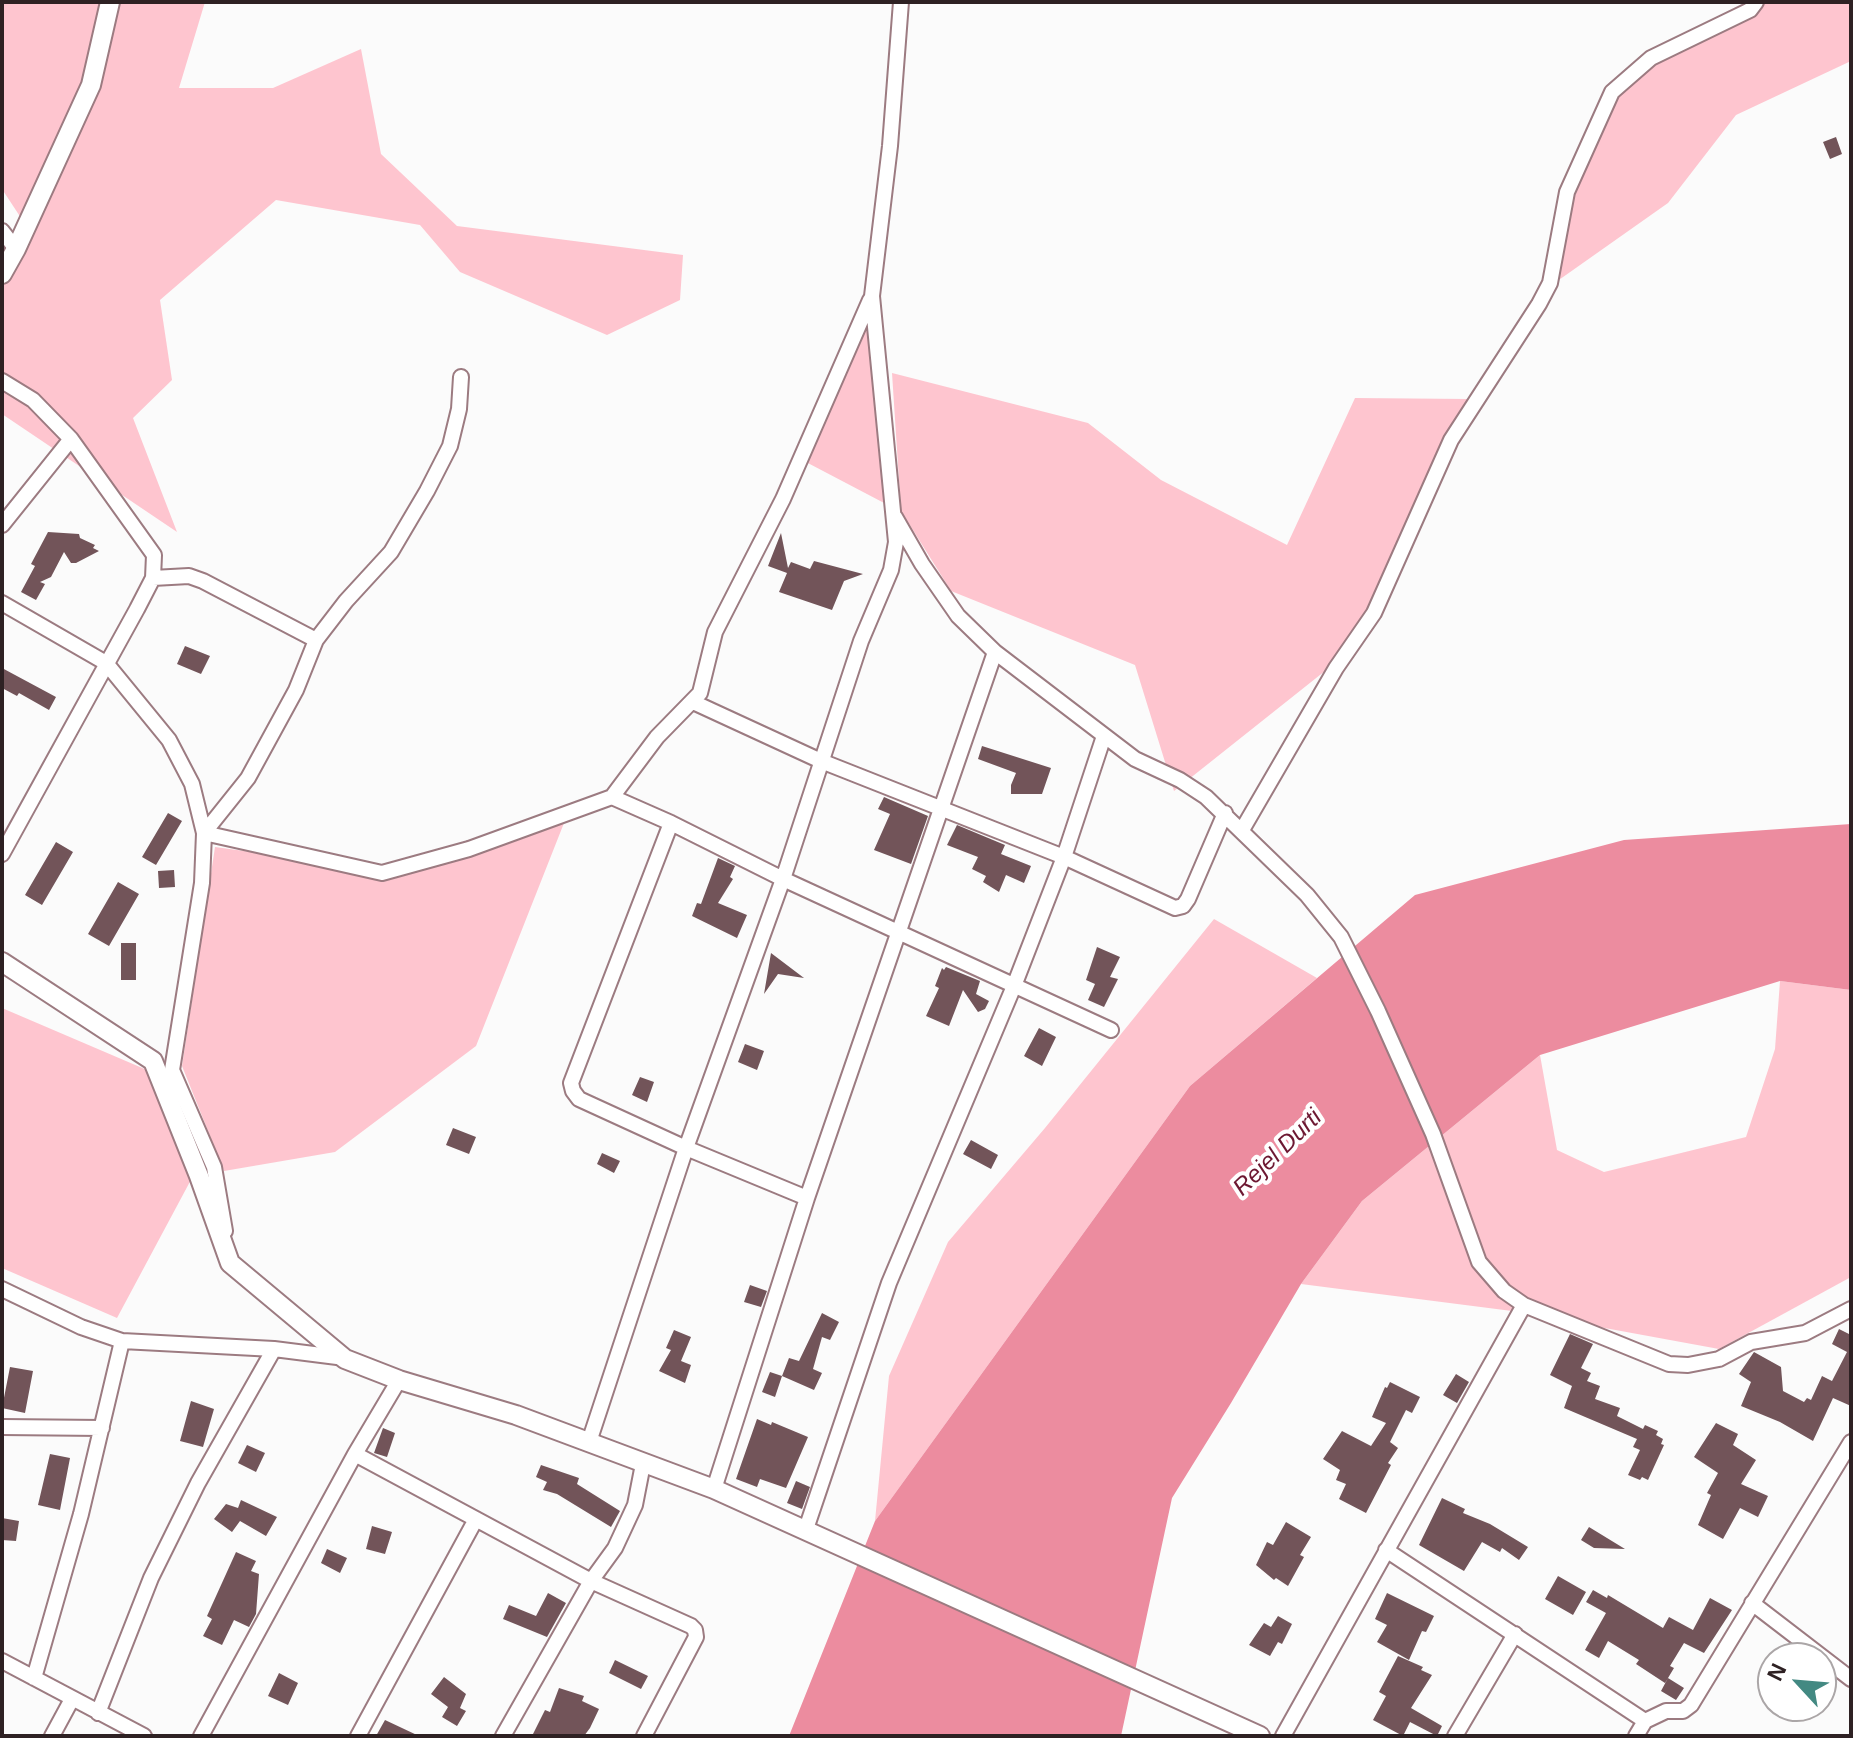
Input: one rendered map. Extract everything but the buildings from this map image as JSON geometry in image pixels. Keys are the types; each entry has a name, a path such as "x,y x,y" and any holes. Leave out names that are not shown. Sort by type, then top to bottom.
{"street":[{"path":"2,274 91,85 110,2"},
{"path":"589,1442 686,1148 783,879 861,641 891,570 896,542 872,296 890,146 901,2"},
{"path":"1242,830 1328,681 1374,613 1451,440 1545,294 1550,283 1567,192 1612,92 1651,58 1750,10 1756,2"},
{"path":"2,231 16,249"},
{"path":"204,833 382,873 469,849 612,797 657,737 693,702 705,680 715,632 783,499 872,296"},
{"path":"204,833 248,778 296,690 316,640 346,601 391,552 427,491 450,446 459,409 461,377"},
{"path":"2,381 33,400 71,439 154,555 153,578 2,854"},
{"path":"2,525 71,439"},
{"path":"893,512 922,564 958,616 995,652 1135,759 1180,780 1206,797 1307,895 1341,937 1433,1134 1479,1262 1504,1291 1524,1305 1651,1359 1688,1365 1719,1359 1751,1342 1805,1333 1851,1309"},
{"path":"153,578 189,576 203,581 316,640"},
{"path":"2,603 106,663 169,740 192,784 204,833 202,883 172,1070 214,1167 230,1263"},
{"path":"714,1489 807,1198 995,652"},
{"path":"693,702 821,761 1064,857 1175,908 1183,906 1225,813"},
{"path":"806,1529 889,1283 1014,986 1064,857 1104,736"},
{"path":"612,797 1111,1030"},
{"path":"671,823 571,1083 573,1091 579,1099 686,1148 807,1198"},
{"path":"2,962 153,1061 230,1263 345,1359"},
{"path":"2,1289 81,1327 122,1341 274,1349 345,1359 399,1380 516,1415 714,1489 1260,1736"},
{"path":"1283,1736 1524,1305"},
{"path":"34,1678 81,1514 122,1341"},
{"path":"98,1713 151,1578 198,1483 274,1349"},
{"path":"201,1736 355,1454 399,1380"},
{"path":"2,1427 102,1428"},
{"path":"1636,1736 1645,1721 1666,1711 1683,1711 1691,1705 1851,1442"},
{"path":"355,1454 591,1581 695,1630 696,1637 644,1736"},
{"path":"503,1736 591,1581 625,1530 635,1505 643,1464"},
{"path":"358,1736 476,1519"},
{"path":"1386,1550 1645,1721"},
{"path":"1752,1603 1851,1679"},
{"path":"1455,1736 1515,1634"},
{"path":"6,1668 34,1678 144,1736"},
{"path":"52,1736 72,1699"}],"shaded area":[{"path":"2,2 102,2 84,84 21,218 2,189"},
{"path":"115,2 205,2 179,88 273,88 361,49 381,154 457,226 683,255 680,300 607,335 460,272 420,225 276,200 160,300 172,380 133,418 177,532 2,414 2,284 21,251"},
{"path":"1759,2 1851,2 1851,61 1736,115 1668,203 1556,282 1571,195 1616,94 1654,60"},
{"path":"868,322 886,504 804,461"},
{"path":"892,373 1088,423 1161,480 1287,545 1355,398 1469,399 1440,450 1374,597 1330,667 1174,791 1135,665 951,591 901,511"},
{"path":"564,823 476,1046 335,1152 224,1171 182,1066 215,847 288,857 383,880"},
{"path":"1214,919 1317,978 1190,1086 875,1521 889,1376 948,1242 1045,1128"},
{"path":"1780,981 1851,990 1851,1277 1719,1349 1512,1311 1301,1284 1362,1201 1540,1055 1557,1150 1604,1172 1746,1137 1775,1049"},
{"path":"2,1008 161,1076 193,1176 117,1318 2,1268"}],"water":[{"name":"Rejel Durti","path":"1851,824 1851,990 1780,981 1540,1055 1362,1201 1301,1284 1172,1498 1121,1736 789,1736 875,1521 1190,1086 1415,895 1624,840"}]}
